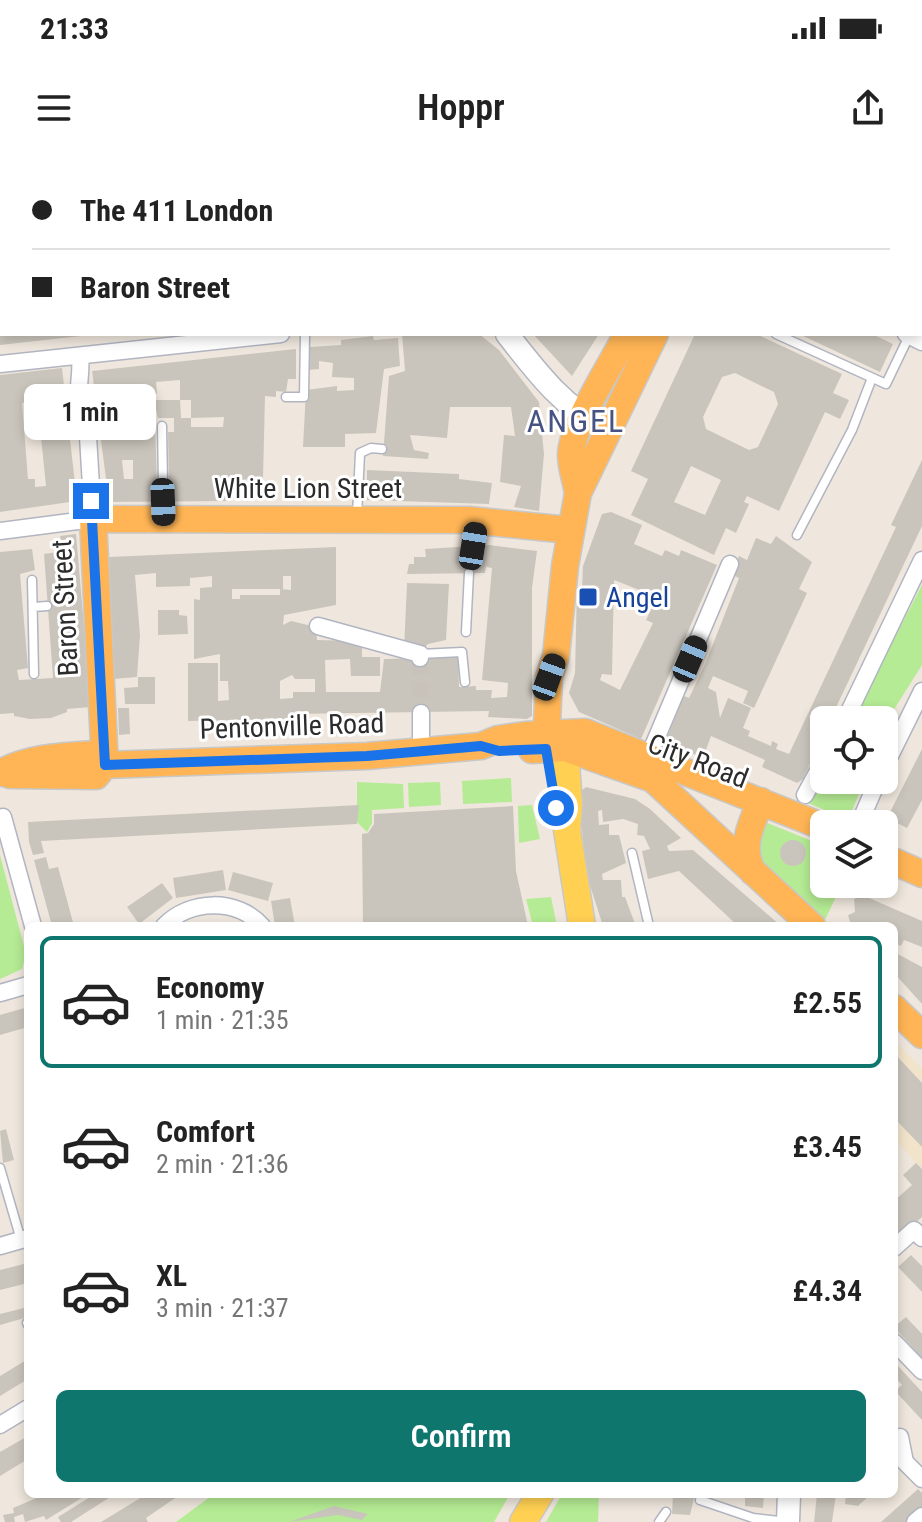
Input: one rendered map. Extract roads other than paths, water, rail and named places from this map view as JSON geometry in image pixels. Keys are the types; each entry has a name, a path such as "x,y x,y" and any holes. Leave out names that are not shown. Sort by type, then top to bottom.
{"highway":[{"path":"578,493 571,454 582,418 626,336"},
{"path":"555,740 549,677 556,656 569,530 578,493 654,336"},
{"name":"White Lion Street","path":"93,519 164,515 357,520 475,533 569,530"},
{"name":"Baron Street","path":"93,519 90,604 105,765"},
{"name":"City Road","path":"555,740 585,732 645,765 757,809 810,838"},
{"name":"Pentonville Road","path":"0,773 18,763 74,755 95,754 105,765 421,752 481,746 498,739 555,740"},
{"name":"City Road","path":"645,765 668,790 690,791 810,823"},
{"path":"668,790 808,922"},
{"path":"753,872 746,850 757,809"},
{"path":"898,864 922,874"},
{"path":"898,1012 922,1035"}],"main road":[{"path":"509,336 536,371 582,418 607,429"},
{"path":"555,740 569,805 567,830 581,922"},
{"path":"523,1522 538,1498"},
{"path":"788,1522 789,1498"}],"street":[{"path":"0,364 80,356 163,340 242,336"},
{"name":"Baron Street","path":"80,356 82,376 77,385 79,404 85,408 93,519"},
{"name":"White Lion Street","path":"0,531 93,519"},
{"path":"852,706 922,560"},
{"path":"645,765 730,564"},
{"path":"318,626 420,656"},
{"path":"898,740 922,691"},
{"path":"421,713 421,752"},
{"path":"805,795 810,786"},
{"path":"8,816 32,922"},
{"path":"168,922 176,913 201,907 230,906 250,913 258,922"},
{"path":"0,993 24,986"},
{"path":"898,1245 919,1230"},
{"path":"0,1246 24,1239"},
{"path":"898,1346 922,1371"},
{"path":"0,1425 24,1410"},
{"path":"900,1437 905,1462 922,1479"},
{"path":"915,1522 922,1516"}],"lane":[{"path":"286,397 304,397 305,336"},
{"path":"780,336 886,384 912,337"},
{"path":"797,535 852,430 872,378"},
{"path":"162,426 163,484"},
{"path":"357,520 357,459 364,449 382,449"},
{"path":"466,632 469,573"},
{"path":"32,580 34,674"},
{"path":"33,607 47,606"},
{"path":"420,656 462,652 465,682"},
{"path":"632,853 648,922"},
{"path":"0,1168 24,1236"},
{"path":"700,1500 753,1518 788,1522"},
{"path":"659,1522 666,1512"}],"tunnel":[{"path":"420,658 421,713"}],"place":[{"name":"Angel","path":"588,597"}],"district":[{"name":"ANGEL","path":"576,421"}]}
